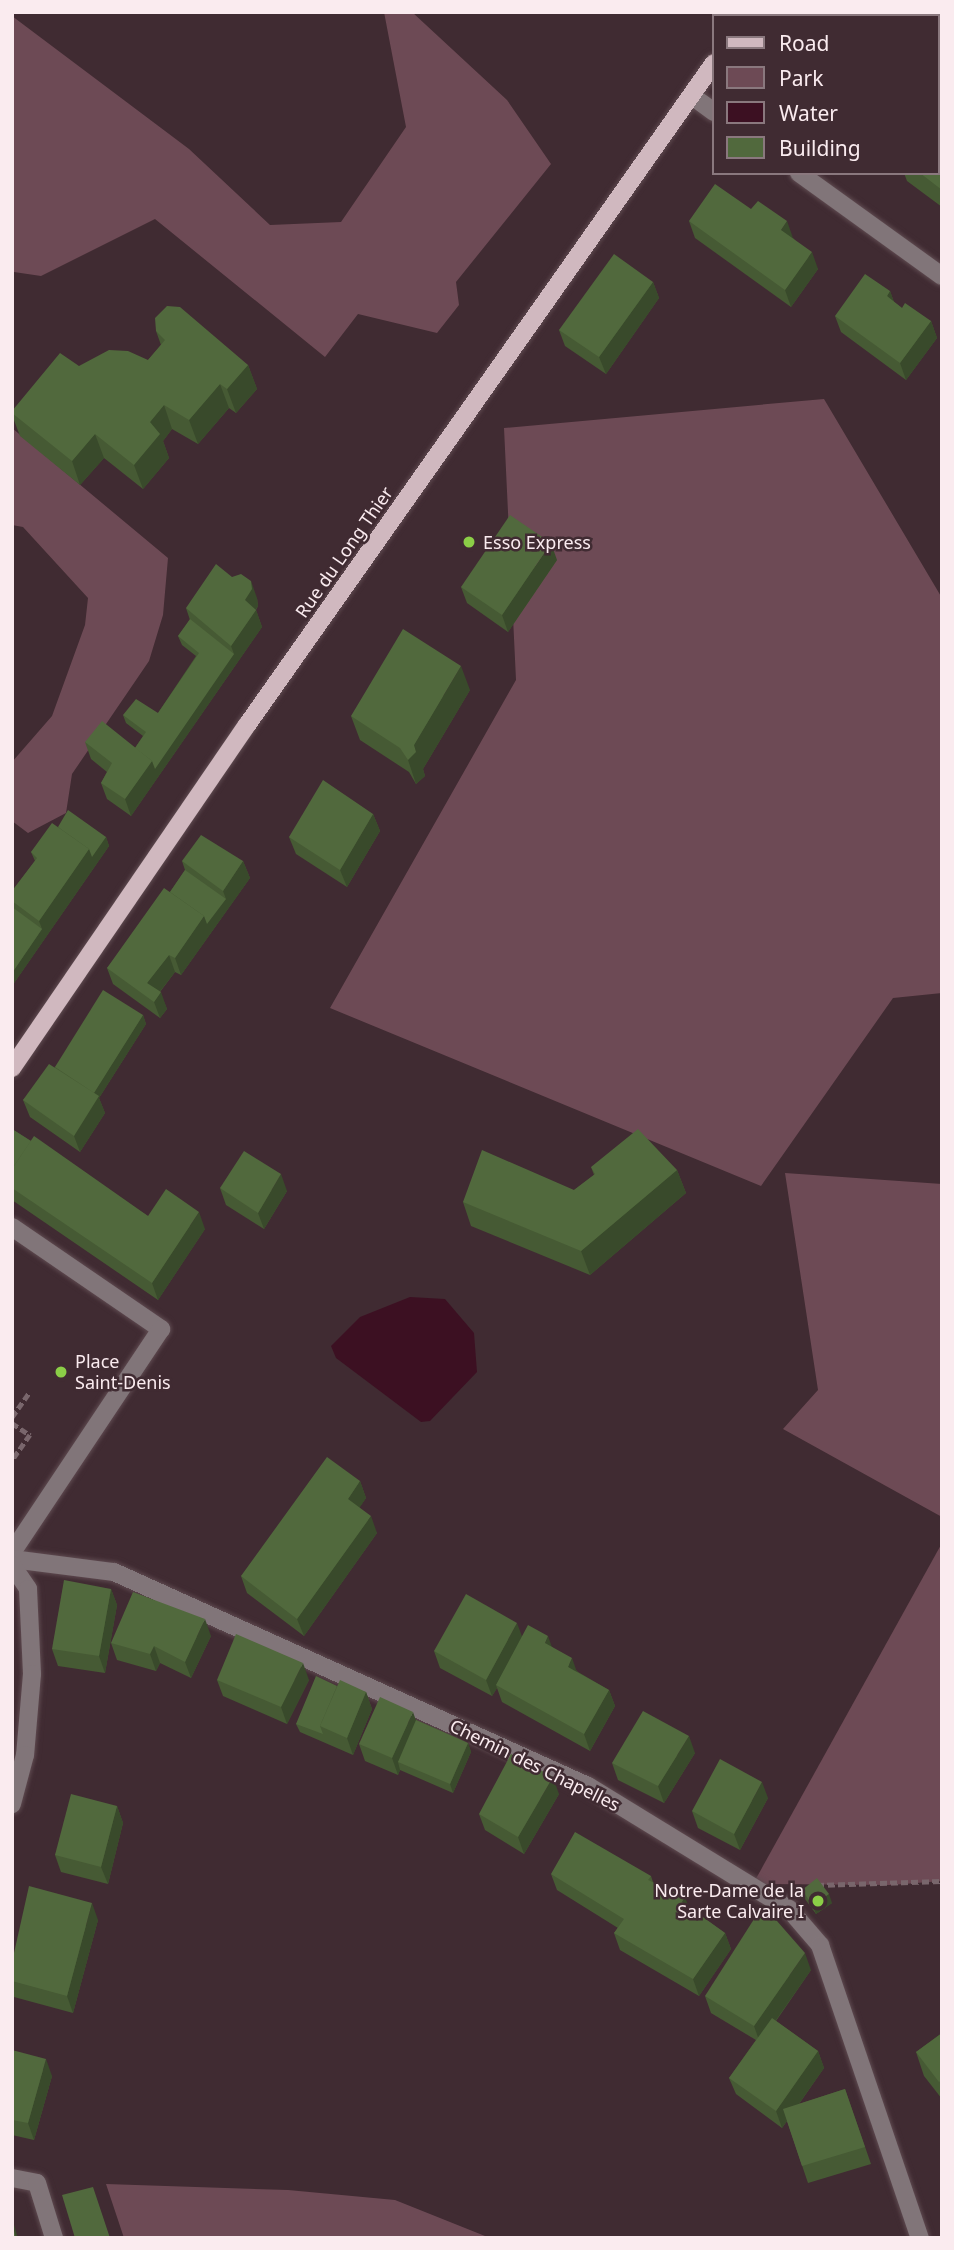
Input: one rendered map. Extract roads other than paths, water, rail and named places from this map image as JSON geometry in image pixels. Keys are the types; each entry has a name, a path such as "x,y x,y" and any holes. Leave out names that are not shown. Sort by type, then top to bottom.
{"main road":[{"name":"Rue du Long Thier","path":"12,1068 247,725 712,66"}],"street":[{"path":"692,96 712,111"},
{"path":"802,175 942,276"},
{"path":"12,1227 161,1329 12,1552"},
{"name":"Chemin des Chapelles","path":"12,1559 114,1572 588,1786 789,1909 820,1945 920,2238"},
{"path":"12,1565 28,1589 32,1674 25,1755 12,1804"},
{"path":"12,2178 37,2183 54,2238"}],"water":[{"path":"410,1297 445,1299 474,1333 477,1372 430,1421 421,1422 336,1358 331,1346 360,1317"}],"place":[{"name":"Esso Express","path":"469,542"},
{"name":"Place Saint-Denis","path":"61,1372"},
{"name":"Notre-Dame de la Sarte Calvaire I","path":"818,1901"}]}
